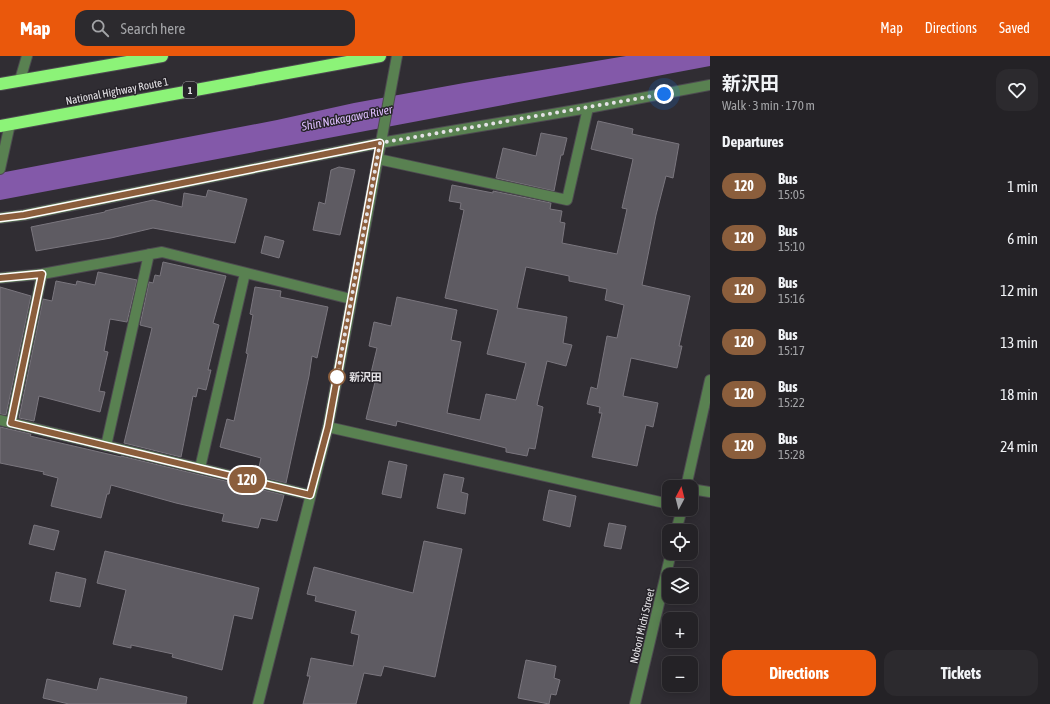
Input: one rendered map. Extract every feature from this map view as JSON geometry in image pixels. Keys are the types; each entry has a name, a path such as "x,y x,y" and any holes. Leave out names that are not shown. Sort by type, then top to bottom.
{"highway":[{"path":"0,84 162,56"},
{"name":"National Highway Route 1","path":"5,125 380,56"}],"street":[{"path":"20,80 27,56"},
{"path":"258,704 328,427 396,56"},
{"path":"0,218 24,215 380,143 588,108 710,85"},
{"path":"378,159 567,200 588,108"},
{"path":"0,170 3,155 5,125"},
{"path":"0,278 42,274 162,252 351,299"},
{"path":"106,446 149,254"},
{"path":"200,468 246,273"},
{"path":"11,423 42,274"},
{"path":"688,480 710,380"},
{"path":"0,420 310,495"},
{"path":"328,427 662,502"},
{"path":"698,490 710,492"},
{"name":"Nobori Michi Street","path":"635,704 669,560"}],"water":[{"name":"Shin Nakagawa River","path":"626,56 710,56 710,66 0,200 0,173 277,120 354,103"}],"building":[{"path":"598,121 633,129 632,134 679,144 673,178 666,176 656,215 642,285 690,296 679,346 682,346 677,368 631,358 623,396 658,403 653,427 646,425 637,466 592,457 602,413 599,413 600,407 587,404 591,387 597,389 607,336 617,338 624,305 605,300 607,289 569,281 569,276 526,267 517,308 567,317 563,343 572,345 566,366 547,361 537,405 543,407 535,449 529,448 527,456 506,452 506,448 397,421 396,426 366,419 377,374 371,373 377,348 369,346 374,322 391,326 397,297 457,310 451,340 461,342 447,413 480,420 486,394 516,400 526,363 487,354 498,310 445,298 464,210 460,209 461,203 449,201 452,185 493,193 493,191 551,203 550,209 562,211 560,222 565,223 562,243 617,254 627,209 622,208 633,159 591,149"},
{"path":"541,133 567,138 563,155 561,155 554,191 496,178 503,148 536,156"},
{"path":"339,167 355,170 340,235 313,230 319,202 325,204 331,170"},
{"path":"208,190 247,199 235,243 153,228 111,238 36,251 31,227 105,212 153,200 182,207 184,193 206,197"},
{"path":"265,236 284,241 279,258 261,253"},
{"path":"163,262 226,276 213,323 219,325 208,370 211,370 206,390 198,388 196,397 193,396 181,457 124,443 152,328 140,325 149,282 153,283 155,275 160,276"},
{"path":"98,272 137,280 127,322 110,319 104,351 108,352 99,391 105,392 100,412 39,396 34,421 19,418 43,299 52,301 56,281 76,285 77,281 95,285"},
{"path":"0,287 31,296 6,415 0,414"},
{"path":"255,287 281,291 280,297 328,307 317,358 312,356 286,483 257,476 261,458 220,447 227,419 234,421 248,354 246,353 253,315 250,314"},
{"path":"0,427 31,434 30,436 284,495 277,521 261,518 258,528 222,521 224,514 176,503 111,485 109,494 107,494 101,518 51,506 58,478 43,474 44,472 0,463"},
{"path":"389,461 407,465 401,498 382,494"},
{"path":"444,474 464,478 461,492 468,494 465,514 437,508"},
{"path":"549,490 576,496 570,527 543,520"},
{"path":"609,523 626,526 621,549 604,546"},
{"path":"34,525 59,531 54,550 29,544"},
{"path":"424,541 462,549 435,677 384,666 381,676 364,673 356,704 303,704 310,676 307,676 311,658 353,666 359,635 351,633 356,611 315,601 316,596 307,594 314,567 413,593"},
{"path":"105,551 259,588 252,619 234,615 222,670 172,657 173,654 131,645 131,648 113,644 126,590 97,583"},
{"path":"56,572 86,579 80,607 50,601"},
{"path":"526,660 556,666 554,678 560,680 556,695 551,694 549,704 518,698"},
{"path":"100,678 187,697 186,704 69,704 43,698 47,679 97,690"}],"bus line":[{"name":"120","path":"0,218 24,215 380,143 328,427 310,495 11,423 42,274 0,278"}],"place":[{"name":"新沢田","path":"337,377"}],"route":[{"path":"337,377 380,143 664,94"}]}
